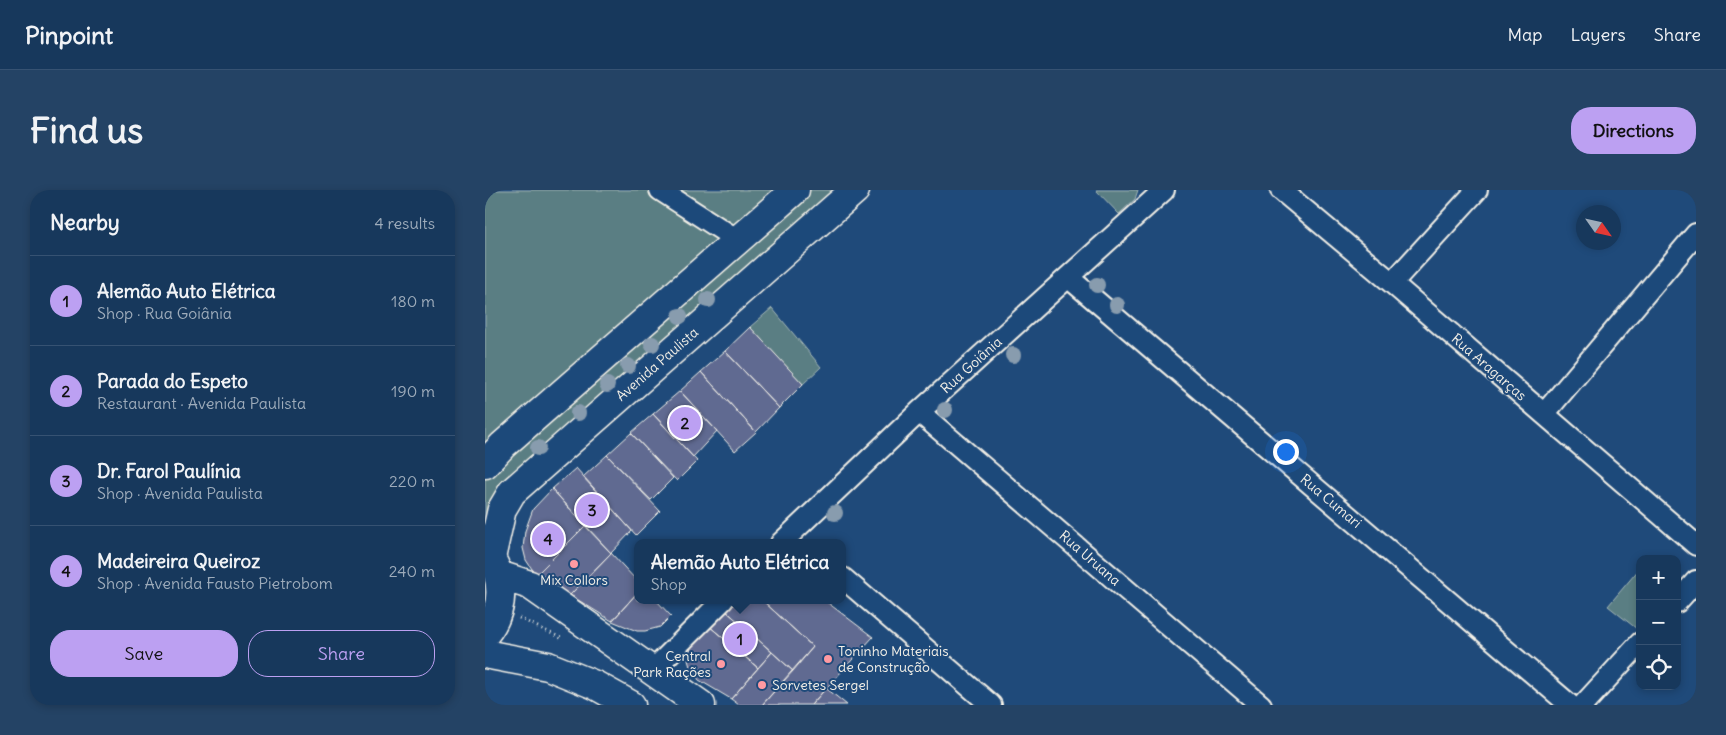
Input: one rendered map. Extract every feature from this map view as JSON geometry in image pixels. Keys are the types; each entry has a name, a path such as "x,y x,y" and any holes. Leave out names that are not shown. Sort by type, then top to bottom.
{"main road":[{"path":"485,464 503,445 739,241 795,190"},
{"name":"Avenida Paulista","path":"485,634 499,609 501,592 491,561 501,508 512,492 855,190"},
{"path":"491,561 530,585 701,705"},
{"path":"485,654 547,666 595,685 631,705"}],"street":[{"path":"660,190 739,241"},
{"name":"Rua Goiânia","path":"792,539 919,412 1164,190"},
{"name":"Rua Aragarças","path":"1281,190 1393,283 1696,545"},
{"path":"1393,283 1477,190"},
{"path":"1544,414 1696,234"},
{"name":"Rua Cumari","path":"1069,278 1570,705"},
{"name":"Rua Uruana","path":"919,412 1261,705"},
{"path":"846,581 991,705"},
{"path":"1679,600 1696,581"},
{"path":"653,670 719,604"},
{"path":"1583,705 1638,645"}],"green space":[{"path":"485,190 855,190 535,471 485,551"},
{"path":"1096,190 1138,190 1135,199 1119,214"},
{"path":"772,308 821,367 803,384 750,327"},
{"path":"1636,573 1636,628 1608,606"}],"building":[{"path":"750,327 803,384 779,408 725,351"},
{"path":"725,351 779,408 756,432 701,372"},
{"path":"701,372 756,432 735,451 680,391"},
{"path":"680,391 717,431 693,457 653,414"},
{"path":"653,414 697,461 677,481 631,433"},
{"path":"631,433 673,478 651,500 607,455"},
{"path":"607,455 660,511 636,535 583,477"},
{"path":"576,468 632,531 611,553 552,489"},
{"path":"552,489 585,526 536,575 526,560 523,548 525,531 533,509"},
{"name":"Mix Collors","path":"585,526 611,553 570,595 536,575"},
{"path":"611,553 634,578 634,596 612,621 570,595"},
{"path":"634,596 634,604 660,604 671,616 660,627 645,631 637,631 612,621"},
{"path":"730,604 766,604 813,647 793,671 724,609"},
{"name":"Toninho Materiais de Construção","path":"766,604 829,604 873,637 811,705 762,705 813,647"},
{"path":"724,609 772,652 758,668 708,625"},
{"name":"Central Park Rações","path":"708,625 758,668 731,699 699,680 691,670 688,660 692,643"},
{"name":"Sorvetes Sergel","path":"772,652 793,671 762,705 739,705 731,699"},
{"path":"826,688 847,705 811,705"}],"place":[{"name":"Parada do Espeto","path":"685,423"},
{"name":"Dr. Farol Paulínia","path":"592,510"},
{"name":"Madeireira Queiroz","path":"548,539"},
{"name":"Mix Collors","path":"574,564"},
{"name":"Alemão Auto Elétrica","path":"740,639"},
{"name":"Toninho Materiais de Construção","path":"828,659"},
{"name":"Central Park Rações","path":"721,664"},
{"name":"Sorvetes Sergel","path":"762,685"}]}
